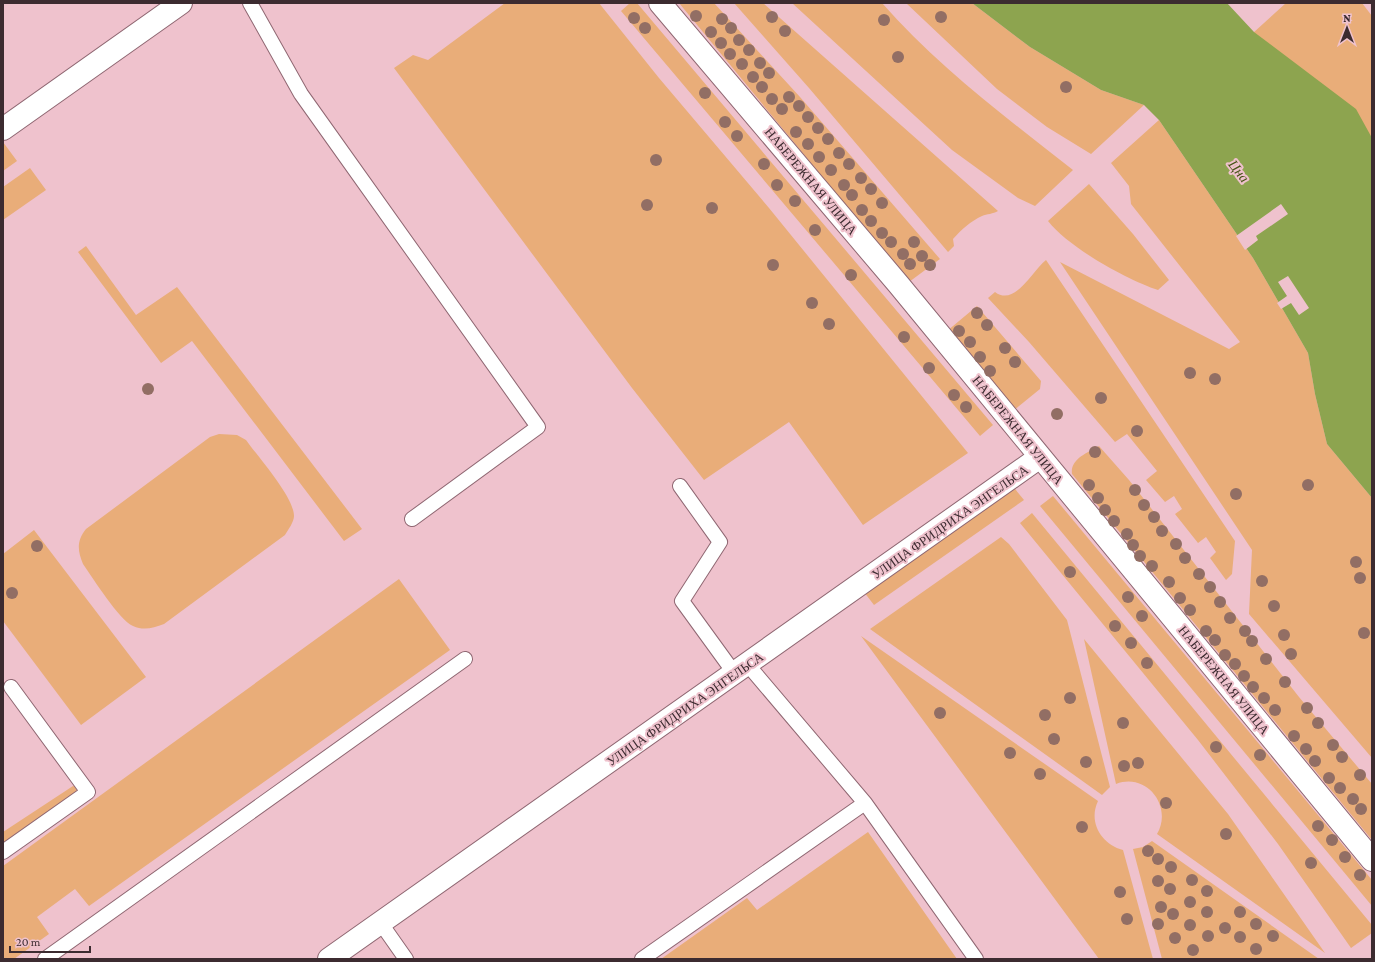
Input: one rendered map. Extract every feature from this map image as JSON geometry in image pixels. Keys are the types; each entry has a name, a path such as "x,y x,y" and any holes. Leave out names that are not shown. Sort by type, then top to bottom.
{"street":[{"path":"3,129 181,3"},
{"name":"НАБЕРЕЖНАЯ УЛИЦА","path":"660,3 899,285 1372,860"},
{"name":"УЛИЦА ФРИДРИХА ЭНГЕЛЬСА","path":"329,959 741,670 1040,457"}],"lane":[{"path":"250,3 301,94 538,427 412,519"},
{"path":"680,486 720,542 682,601 741,670 865,803 976,959"},
{"path":"45,959 465,659"},
{"path":"3,852 88,792 11,687"},
{"path":"642,959 865,803"},
{"path":"380,922 406,959"}],"shaded area":[{"path":"505,3 599,3 659,78 769,208 968,453 863,525 789,422 704,480 632,388 394,68 413,55 428,60"},
{"path":"630,3 637,3 993,425 980,436 621,11"},
{"path":"679,3 714,3 800,97 940,259 909,282"},
{"path":"734,3 763,3 998,211 982,216 966,226 953,239 954,246 948,252 809,88"},
{"path":"792,3 882,3 926,49 974,91 1073,170 1035,206 1018,198 952,150"},
{"path":"906,3 972,3 1030,47 1101,90 1144,105 1091,154 1047,127 997,89"},
{"path":"1286,3 1362,3 1372,16 1372,144 1221,62"},
{"path":"1159,120 1253,258 1308,353 1315,394 1327,444 1372,498 1372,758 1249,614 1252,550 1060,262 1229,349 1240,342 1131,204 1129,186 1111,163"},
{"path":"3,142 17,161 3,171"},
{"path":"30,168 46,190 3,220 3,187"},
{"path":"1089,184 1133,234 1169,280 1158,290 1115,271 1083,252 1057,231 1048,221"},
{"path":"86,246 136,315 177,287 362,529 344,541 192,341 161,363 78,252"},
{"path":"1046,260 1235,541 1232,574 1226,580 1210,558 1216,552 1206,537 1198,543 1175,514 1182,509 1174,496 1165,502 1146,480 1157,471 1127,434 1115,442 1029,342 988,298 995,292 1002,295 1009,295 1016,291 1023,286"},
{"path":"977,306 1041,381 1040,389 1013,411 947,331"},
{"path":"219,434 237,435 246,440 288,498 294,516 292,523 285,535 164,624 152,628 137,628 121,616 83,564 79,550 81,537 86,529 210,437"},
{"path":"1099,446 1129,480 1299,697 1372,784 1372,840 1072,474 1072,469 1076,460"},
{"path":"1011,484 1024,500 874,605 864,592"},
{"path":"1053,496 1372,880 1372,906 1040,506"},
{"path":"1032,513 1372,925 1372,933 1351,948 1278,844 1198,740 1020,523"},
{"path":"34,530 146,677 81,725 3,621 3,554"},
{"path":"1001,537 1009,544 1067,620 1110,787 1102,795 870,629"},
{"path":"399,579 450,650 89,906 75,889 37,917 49,934 14,959 3,959 3,866"},
{"path":"861,636 1098,801 1095,809 1095,817 1098,831 1108,843 1123,850 1153,959 1099,959"},
{"path":"1084,639 1228,814 1325,953 1157,834 1161,824 1162,813 1154,794 1147,787 1138,783 1127,782 1116,784"},
{"path":"73,786 77,787 76,793 3,849 3,832"},
{"path":"868,832 957,959 661,959 747,898 757,910"},
{"path":"1152,841 1319,959 1162,959 1133,849 1143,847"}],"water":[{"name":"Цна","path":"972,3 1227,3 1254,32 1356,109 1372,138 1372,498 1327,444 1315,394 1308,353 1253,258 1159,120 1144,105 1101,90 1030,47"}],"pier":[{"path":"1281,204 1288,214 1256,236 1258,240 1245,250 1236,236"},
{"path":"1288,276 1309,308 1299,315 1291,303 1281,309 1277,303 1287,296 1278,282"}]}
